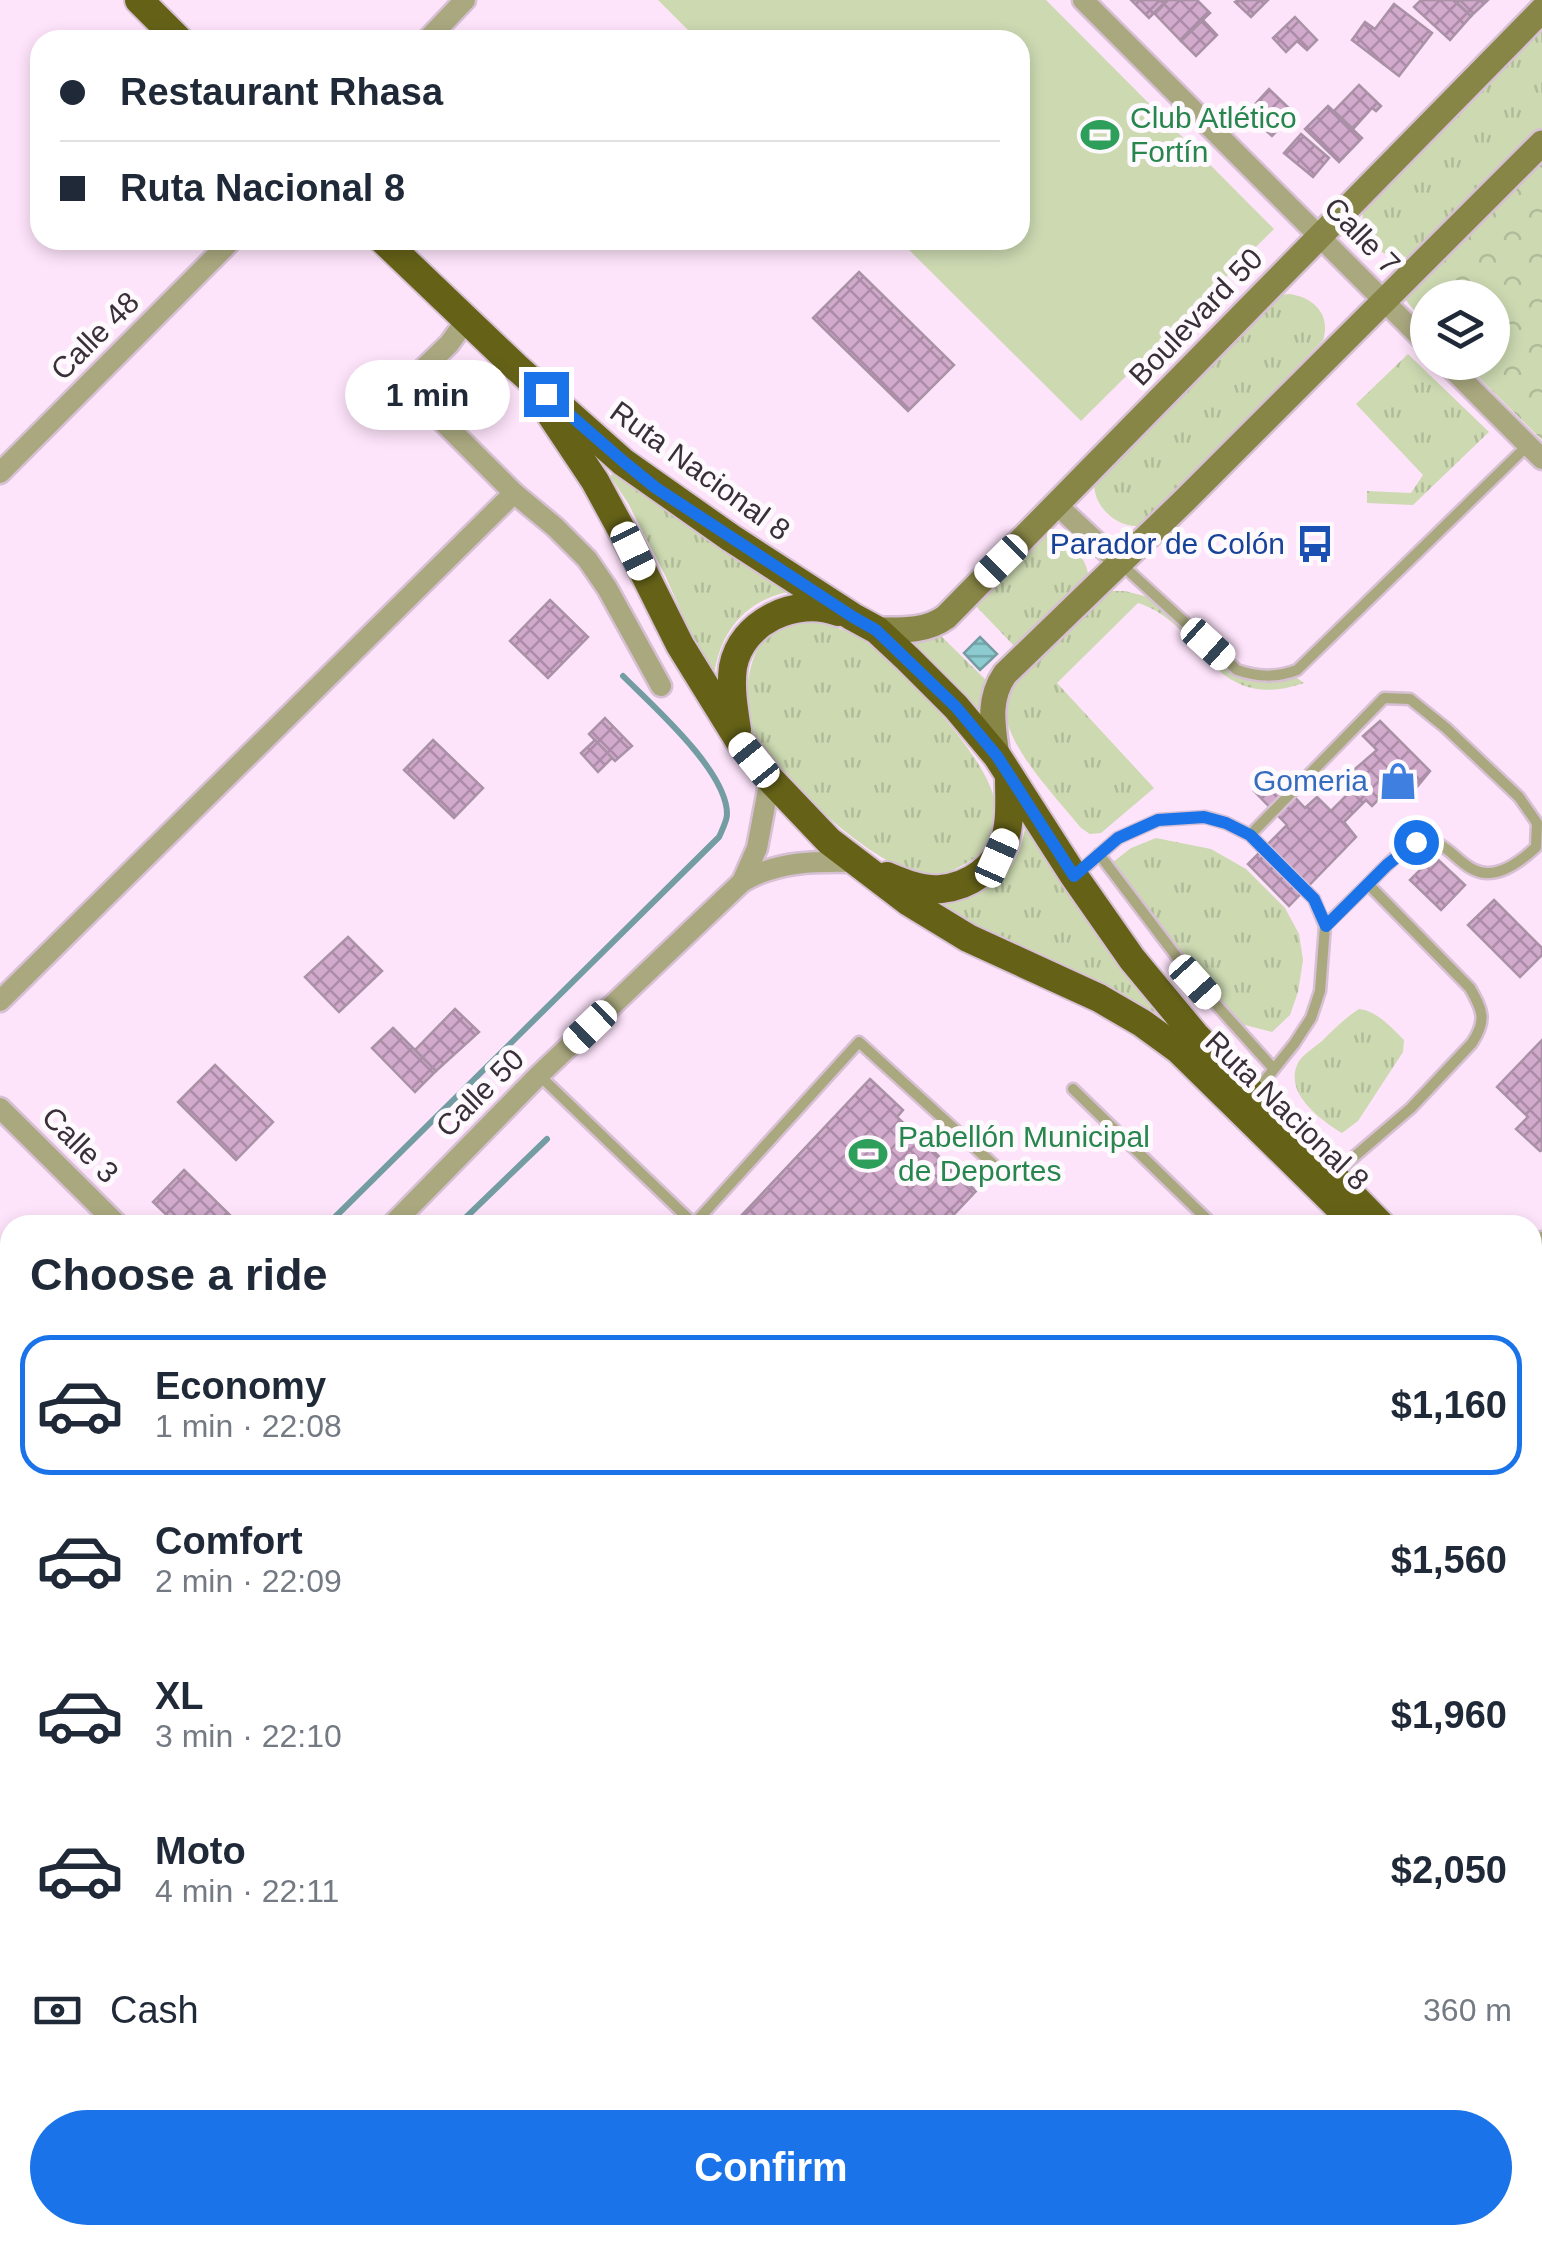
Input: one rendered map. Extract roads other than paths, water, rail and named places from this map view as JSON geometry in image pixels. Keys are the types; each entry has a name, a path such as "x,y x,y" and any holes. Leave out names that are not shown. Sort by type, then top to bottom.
{"highway":[{"path":"139,0 169,30"},
{"name":"Ruta Nacional 8","path":"394,250 516,368 624,462 656,488 865,624 956,707 1003,766 1132,959 1196,1035 1372,1215"},
{"name":"Ruta Nacional 8","path":"516,368 595,481 680,646 738,739 770,780 829,841 909,902 968,938 1098,998 1142,1023 1179,1050 1348,1215"},
{"path":"738,739 733,666 739,649 752,632 784,611 806,607 826,608 865,624"},
{"name":"Ruta Nacional 8","path":"857,864 920,888 940,889 982,874 997,858 1006,838 1009,816 1003,766"}],"main road":[{"name":"Boulevard 50","path":"865,624 909,629 935,624 946,617 1542,10"},
{"path":"1003,766 992,714 998,685 1005,674 1542,143"}],"street":[{"path":"437,30 466,0"},
{"name":"Calle 7","path":"1083,0 1410,327"},
{"name":"Calle 48","path":"0,474 222,250"},
{"path":"467,319 423,369 416,385 422,401 514,494 586,558 661,686"},
{"path":"1463,380 1535,452"},
{"path":"0,1001 514,494"},
{"path":"1056,505 1120,564"},
{"name":"Calle 50","path":"742,882 757,848 770,780"},
{"name":"Calle 50","path":"402,1215 539,1075 742,882 776,867 815,862 857,864"},
{"name":"Calle 3","path":"0,1108 108,1215"}],"lane":[{"path":"1120,564 1237,670 1259,676 1289,673 1297,670 1535,452"},
{"path":"1250,835 1384,698 1410,699 1520,797 1538,822 1536,847 1514,867 1490,873 1470,870 1436,842 1416,842 1326,926"},
{"path":"1074,876 1118,838 1158,820 1204,817 1250,835 1314,899 1326,926 1320,991 1294,1044 1254,1095"},
{"path":"1099,854 1195,982 1273,1068"},
{"path":"1333,1174 1411,1108 1472,1043 1482,1019 1470,988 1368,884"},
{"path":"703,1215 859,1042 994,1165"},
{"path":"539,1075 686,1215"},
{"path":"1073,1089 1202,1215"}],"waterway":[{"path":"337,1215 719,837 727,814 715,779 686,740 623,676"},
{"path":"468,1215 547,1139"}],"place":[{"name":"Club Atlético Fortín","path":"1100,135"},
{"name":"Parador de Colón","path":"1315,544"},
{"name":"Gomeria","path":"1398,781"},
{"name":"Pabellón Municipal de Deportes","path":"868,1154"}]}
